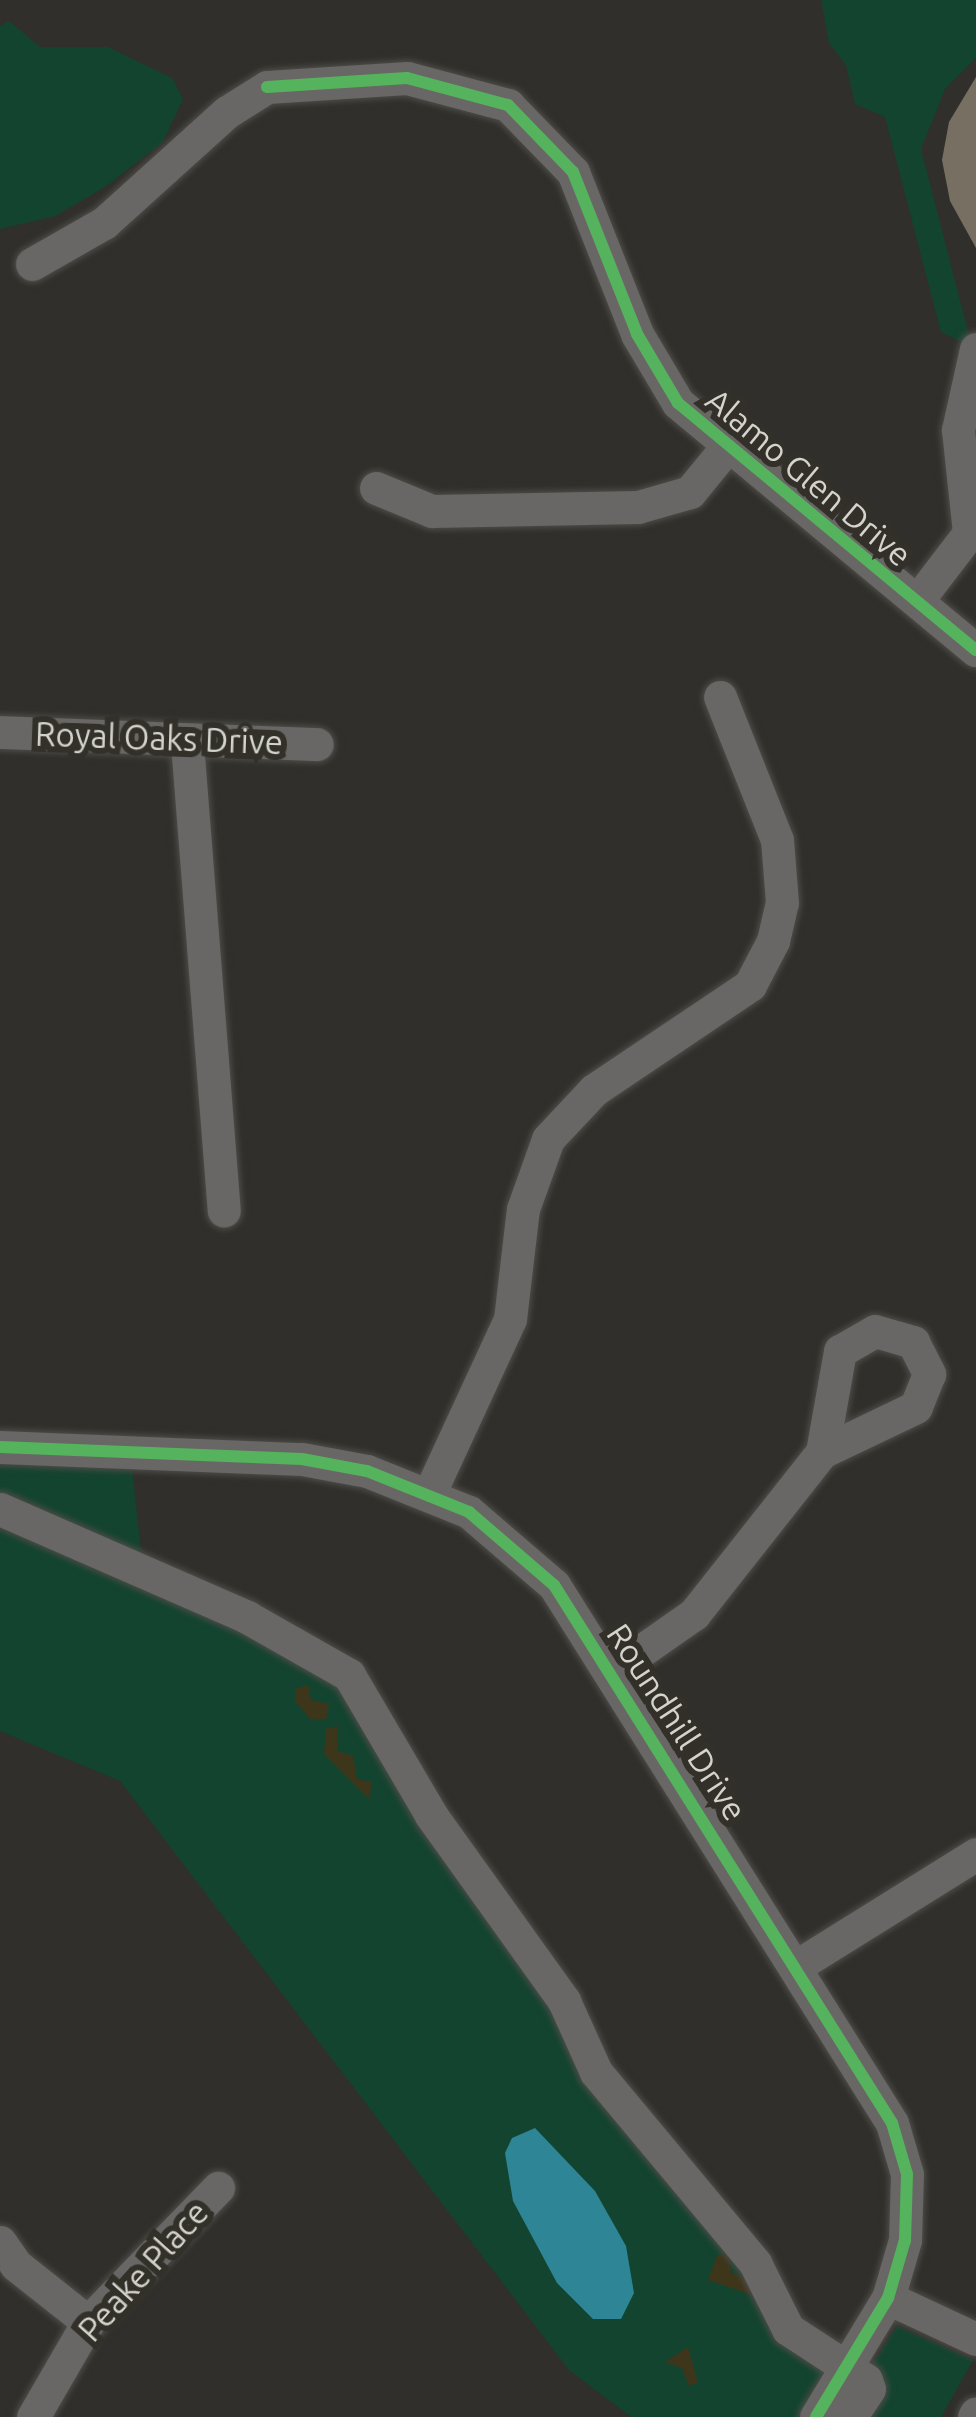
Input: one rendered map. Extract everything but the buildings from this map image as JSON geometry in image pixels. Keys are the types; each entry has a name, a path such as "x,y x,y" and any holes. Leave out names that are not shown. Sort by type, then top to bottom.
{"street":[{"name":"Alamo Glen Drive","path":"32,264 104,223 227,112 267,87 406,78 508,105 573,172 651,364 726,448 976,650"},
{"path":"917,601 969,533 958,430 976,349"},
{"path":"376,488 432,512 638,507 690,492 726,448"},
{"path":"431,1490 510,1319 523,1209 548,1139 595,1090 750,985 772,941 782,903 777,840 720,697"},
{"name":"Royal Oaks Drive","path":"0,732 317,744"},
{"path":"187,742 224,1211"},
{"name":"Roundhill Drive","path":"0,1447 302,1459 431,1490 520,1549 614,1670 871,2080 907,2174 905,2240 888,2298 816,2417"},
{"path":"614,1670 694,1614 822,1452"},
{"path":"0,1509 247,1617 349,1676 431,1815 564,2001 596,2072 755,2263 788,2329 848,2368 869,2389 850,2417"},
{"path":"798,1964 976,1854"},
{"name":"Peake Place","path":"33,2417 88,2322 218,2188"},
{"path":"0,2242 16,2265 88,2322"},
{"path":"888,2298 976,2339"}],"green space":[{"path":"821,0 976,0 976,58 945,89 921,149 972,347 941,332 885,117 855,104 846,65 829,43"},
{"path":"9,21 40,47 108,47 172,78 183,99 163,142 105,187 55,216 0,229 0,26"},
{"path":"0,1465 132,1469 141,1551 359,1680 598,2051 800,2328 867,2372 897,2326 973,2360 941,2417 631,2417 569,2370 120,1781 0,1731"}],"sand":[{"path":"308,1685 311,1700 329,1704 326,1719 311,1720 295,1701 295,1689"},
{"path":"338,1726 337,1751 353,1756 357,1779 372,1782 369,1799 324,1754 326,1729"},
{"path":"727,2253 732,2273 747,2277 752,2295 708,2280 717,2256"},
{"path":"688,2347 698,2382 689,2386 682,2368 665,2362"}],"water":[{"path":"535,2128 595,2191 626,2246 634,2293 621,2319 593,2319 557,2283 513,2201 505,2153 512,2138"}],"cycle path":[{"path":"267,87 407,78 508,105 573,172 637,334 678,403 976,650"},
{"path":"0,1447 302,1459 367,1471 469,1512 554,1585 892,2123 907,2174 905,2240 888,2298 816,2417"}]}
